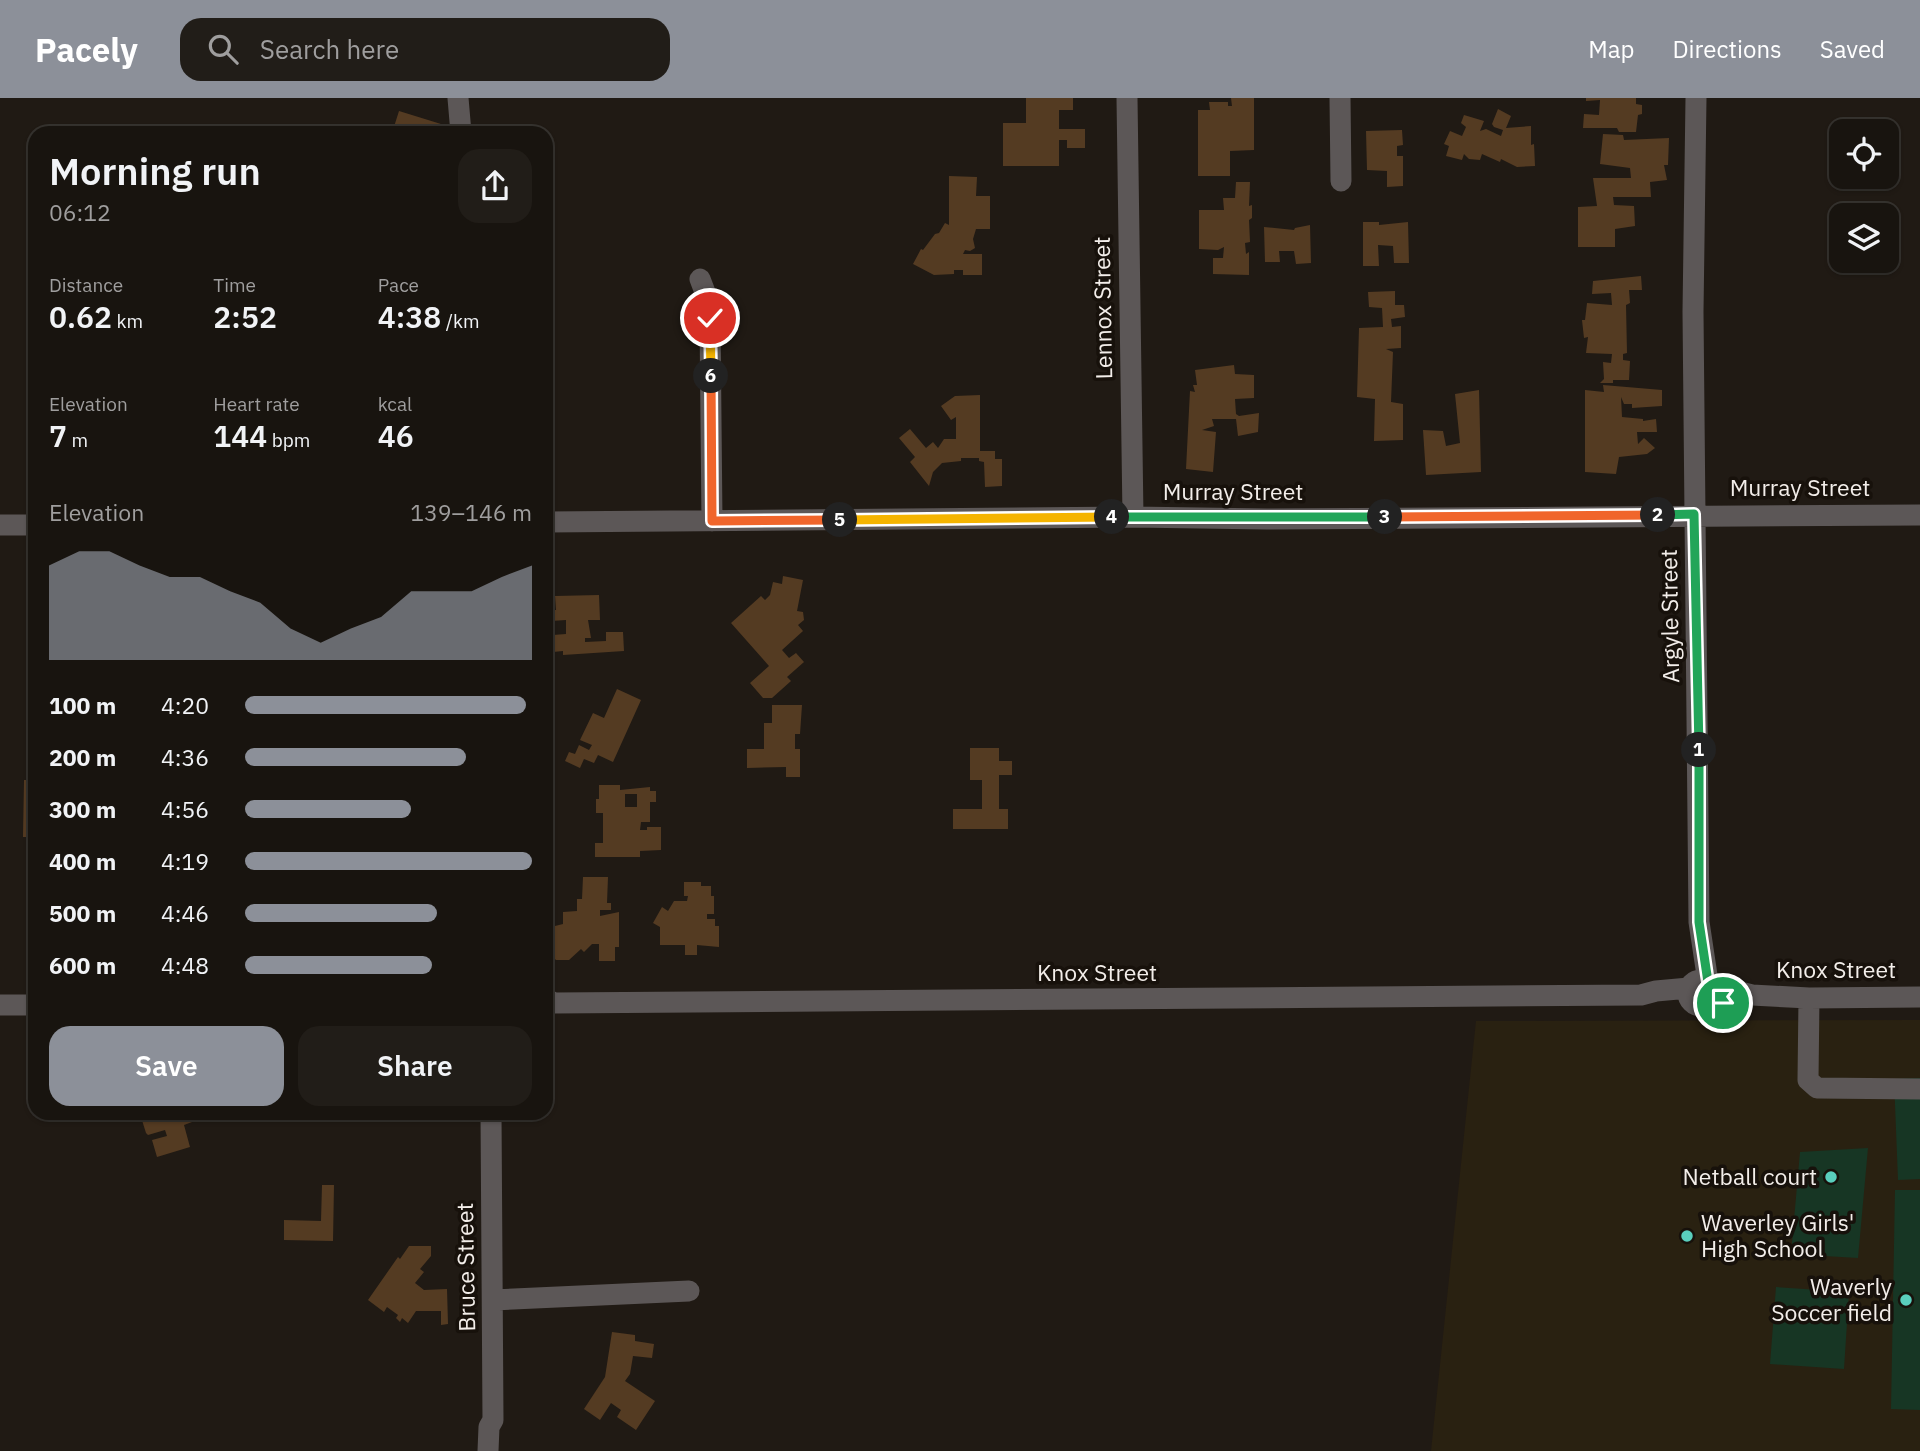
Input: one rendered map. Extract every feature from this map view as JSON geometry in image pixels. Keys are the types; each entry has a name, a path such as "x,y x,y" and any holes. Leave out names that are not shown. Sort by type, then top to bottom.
{"street":[{"path":"457,98 460,126"},
{"name":"Lennox Street","path":"1128,98 1133,517"},
{"path":"1340,98 1340,181"},
{"name":"Argyle Street","path":"1696,98 1694,514 1699,775 1699,990"},
{"path":"700,279 708,300 710,318 712,521"},
{"name":"Murray Street","path":"553,522 1694,514 1920,515"},
{"path":"0,525 28,525"},
{"name":"Knox Street","path":"553,1003 1641,995 1699,990 1809,998 1920,997"},
{"path":"1809,998 1808,1080 1812,1085 1816,1088 1920,1089"},
{"path":"0,1005 28,1005"},
{"name":"Bruce Street","path":"488,1451 489,1427 493,1420 491,1120"},
{"path":"493,1300 689,1291"},
{"name":"Bruce Street","path":"493,1420 497,1427 500,1451"}],"shaded area":[{"name":"Waverley Girls' High School","path":"1920,1020 1920,1451 1431,1451 1476,1021"}],"green space":[{"path":"1920,1078 1920,1179 1898,1180 1894,1079"},
{"path":"1868,1148 1858,1258 1791,1254 1800,1152"},
{"name":"Waverly Soccer field","path":"1895,1190 1920,1190 1920,1410 1891,1409"},
{"path":"1776,1287 1849,1292 1844,1369 1770,1364"}],"building":[{"path":"1026,98 1073,98 1073,110 1059,110 1059,129 1085,129 1085,148 1067,148 1067,140 1059,140 1059,166 1003,166 1003,123 1026,123"},
{"path":"1231,98 1254,98 1254,150 1230,151 1230,176 1198,176 1198,110 1210,110 1209,102 1228,102 1228,106 1232,106"},
{"path":"1586,98 1636,98 1636,104 1642,105 1642,114 1638,115 1636,132 1619,132 1617,128 1583,128 1584,114 1599,115 1600,100 1586,101"},
{"path":"1498,109 1511,116 1506,128 1531,126 1535,166 1517,167 1482,154 1480,160 1469,159 1464,154 1462,160 1446,156 1449,146 1444,144 1450,131 1462,136 1466,127 1461,123 1464,115 1484,121 1480,131 1486,129 1501,136 1503,130 1492,124"},
{"path":"399,111 441,124 440,126 394,126"},
{"path":"1402,130 1403,145 1397,146 1397,156 1403,156 1403,186 1387,187 1387,171 1367,170 1366,131"},
{"path":"1603,134 1623,135 1624,140 1669,138 1668,165 1664,165 1667,180 1650,182 1651,197 1613,197 1614,205 1634,206 1635,226 1615,229 1615,247 1578,247 1578,207 1597,206 1593,178 1631,178 1630,168 1600,164"},
{"path":"949,176 977,177 976,196 990,196 990,229 976,229 973,239 975,248 965,250 963,254 982,254 982,275 963,275 963,270 954,270 954,274 934,275 913,264 921,249 939,233 945,223 949,225"},
{"path":"1236,182 1250,182 1249,206 1252,205 1252,218 1249,220 1250,242 1245,243 1246,254 1249,252 1249,275 1213,274 1213,258 1223,258 1224,247 1218,250 1199,249 1199,210 1224,210 1223,198 1235,198"},
{"path":"1363,222 1379,222 1379,225 1408,222 1409,263 1394,263 1393,246 1378,245 1379,266 1363,266"},
{"path":"1310,225 1311,263 1296,264 1294,251 1279,251 1280,262 1265,262 1264,227 1294,230"},
{"path":"1641,276 1642,290 1629,290 1630,303 1626,305 1627,353 1623,354 1623,360 1630,361 1629,380 1600,383 1604,379 1603,362 1611,363 1612,354 1586,353 1588,337 1584,338 1582,320 1585,320 1587,303 1612,305 1611,293 1592,294 1593,281"},
{"path":"1395,291 1395,305 1404,305 1405,317 1391,319 1392,327 1401,326 1401,348 1386,349 1393,352 1391,402 1403,404 1403,440 1374,441 1375,399 1357,397 1359,328 1383,327 1382,308 1369,307 1368,292"},
{"path":"1234,365 1235,374 1254,375 1254,398 1235,399 1236,414 1239,416 1259,413 1258,432 1238,436 1236,419 1212,419 1214,426 1202,430 1216,432 1213,472 1186,469 1190,391 1195,392 1193,385 1197,385 1195,370"},
{"path":"1603,385 1662,390 1662,406 1632,408 1632,404 1624,404 1621,397 1622,417 1643,421 1656,419 1657,432 1637,432 1638,444 1644,438 1655,448 1647,454 1619,457 1616,474 1585,472 1585,390 1604,392"},
{"path":"1479,390 1481,472 1426,475 1423,430 1443,431 1446,446 1460,443 1455,394"},
{"path":"980,395 980,451 995,451 995,459 1002,459 1002,486 985,487 984,462 979,461 979,458 961,458 961,461 942,463 933,472 929,486 910,462 915,457 899,438 910,429 926,448 933,442 938,448 944,439 956,439 956,417 951,420 941,406 955,396"},
{"path":"783,576 803,580 797,611 803,612 804,620 798,625 803,631 782,650 789,658 796,653 804,662 787,677 791,681 772,698 763,698 750,683 769,666 731,623 761,596 765,600 770,595 773,582 782,584"},
{"path":"599,595 600,620 588,620 591,638 585,638 585,642 606,641 606,632 623,632 624,651 563,655 563,651 553,652 553,635 566,634 566,620 553,621 553,610 556,610 555,596"},
{"path":"617,689 641,700 613,762 598,755 594,763 584,759 580,768 565,761 569,752 575,754 579,745 589,750 592,745 580,740 593,713 604,718"},
{"path":"772,705 802,705 800,734 795,734 795,749 800,749 800,777 786,777 786,767 747,768 747,749 764,749 764,723 772,723"},
{"path":"970,748 999,748 999,761 1012,761 1012,775 999,775 999,809 1008,809 1008,829 953,829 953,809 982,809 982,780 970,780"},
{"path":"24,780 28,780 28,837 23,837"},
{"path":"599,785 620,785 620,790 650,787 650,791 656,791 656,802 650,802 650,822 641,822 640,830 661,827 661,850 640,851 640,857 595,857 595,843 603,843 603,813 596,813 596,799 599,799","holes":["625,794 637,794 637,807 625,807"]},
{"path":"583,877 608,877 607,903 611,903 611,910 600,910 600,916 619,912 619,947 615,947 615,961 599,961 599,944 592,944 584,952 581,949 569,960 556,960 553,957 553,928 563,924 563,912 577,911 577,899 582,899"},
{"path":"684,882 701,882 701,886 711,886 711,896 714,896 714,914 707,914 707,919 715,919 715,926 719,926 719,947 697,945 697,955 685,955 685,945 660,945 660,927 653,923 662,907 668,911 674,901 687,901 688,896 684,896"},
{"path":"142,1120 192,1122 184,1125 190,1147 157,1157 152,1140 167,1136 165,1130 148,1135"},
{"path":"322,1185 334,1185 333,1241 284,1240 284,1220 321,1221"},
{"path":"409,1246 431,1246 431,1256 420,1269 424,1272 415,1283 424,1290 447,1289 448,1324 441,1325 441,1311 416,1311 408,1323 402,1318 400,1322 396,1318 398,1315 387,1307 384,1312 368,1300 398,1257 400,1259"},
{"path":"612,1332 635,1335 635,1341 654,1344 652,1358 633,1356 630,1374 625,1381 655,1401 636,1430 617,1417 621,1410 611,1403 600,1420 584,1409 605,1377"}],"place":[{"name":"Netball court","path":"1831,1177"},
{"name":"Waverley Girls' High School","path":"1687,1236"},
{"name":"Waverly Soccer field","path":"1906,1300"}],"route":[{"path":"710,318 712,521 1694,514 1699,922 1708,982 1713,990 1712,1000 1708,1003 1723,1003"}]}
